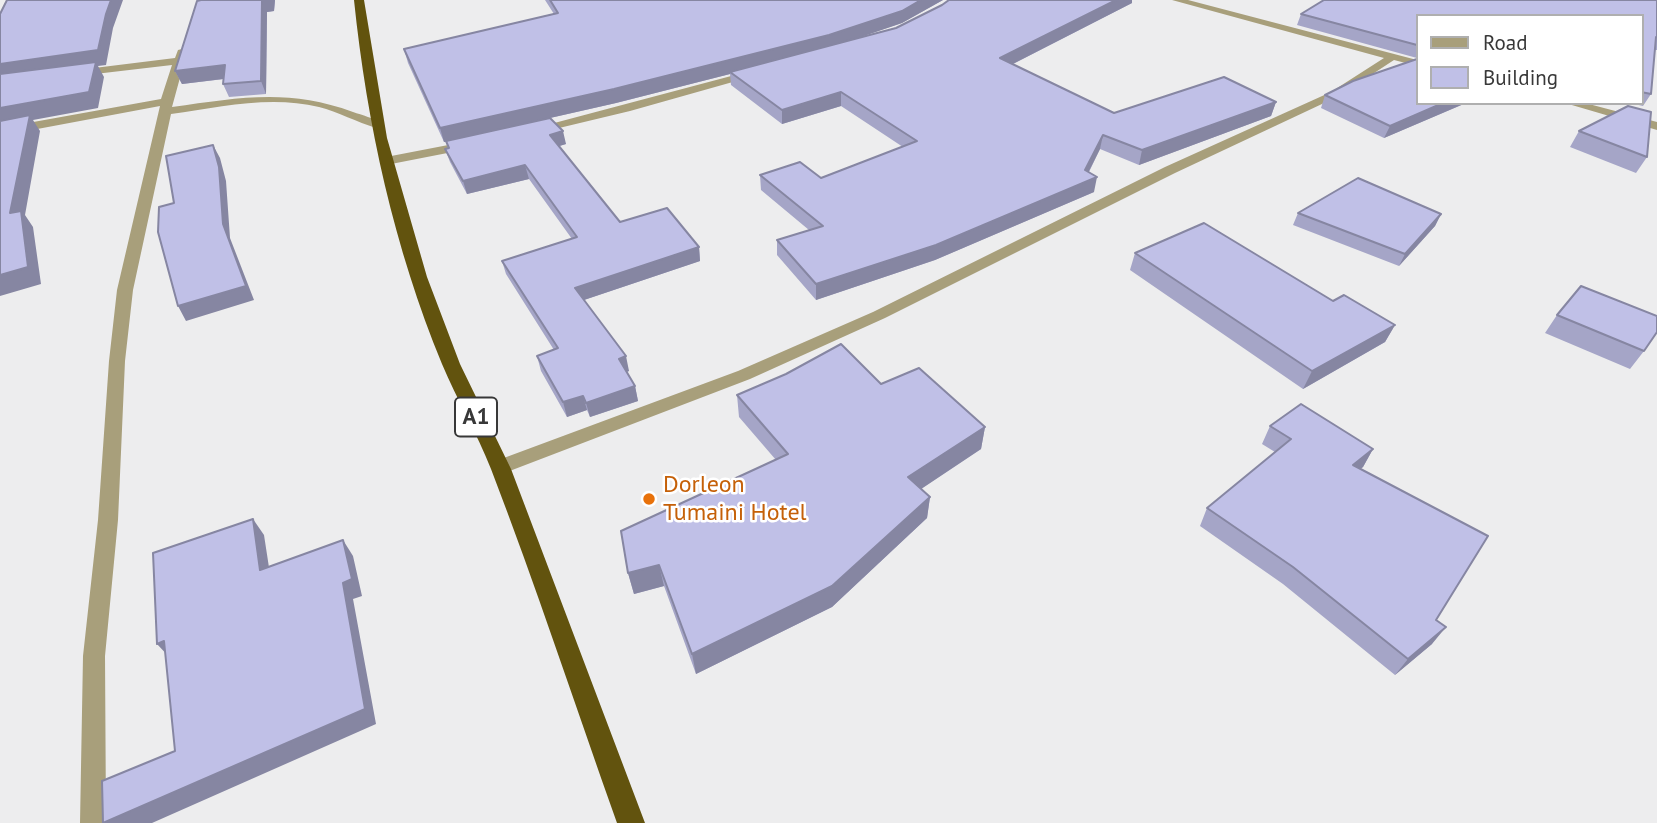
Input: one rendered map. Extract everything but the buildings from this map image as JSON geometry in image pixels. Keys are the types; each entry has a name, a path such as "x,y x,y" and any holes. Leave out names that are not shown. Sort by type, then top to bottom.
{"highway":[{"name":"A1","path":"359,0 365,62 376,124 415,260 451,363 500,467 631,823"}],"street":[{"path":"1177,0 1416,64"},
{"path":"93,823 94,656 108,520 117,361 125,290 166,106 187,37"},
{"path":"500,467 744,375 879,315 1170,170 1335,94 1392,57"},
{"path":"60,75 179,61"},
{"path":"516,134 650,103 763,71"},
{"path":"0,132 166,106 288,99 321,104 376,124"},
{"path":"1578,105 1657,126"},
{"path":"386,161 478,143"}],"place":[{"name":"Dorleon Tumaini Hotel","path":"649,499"}]}
